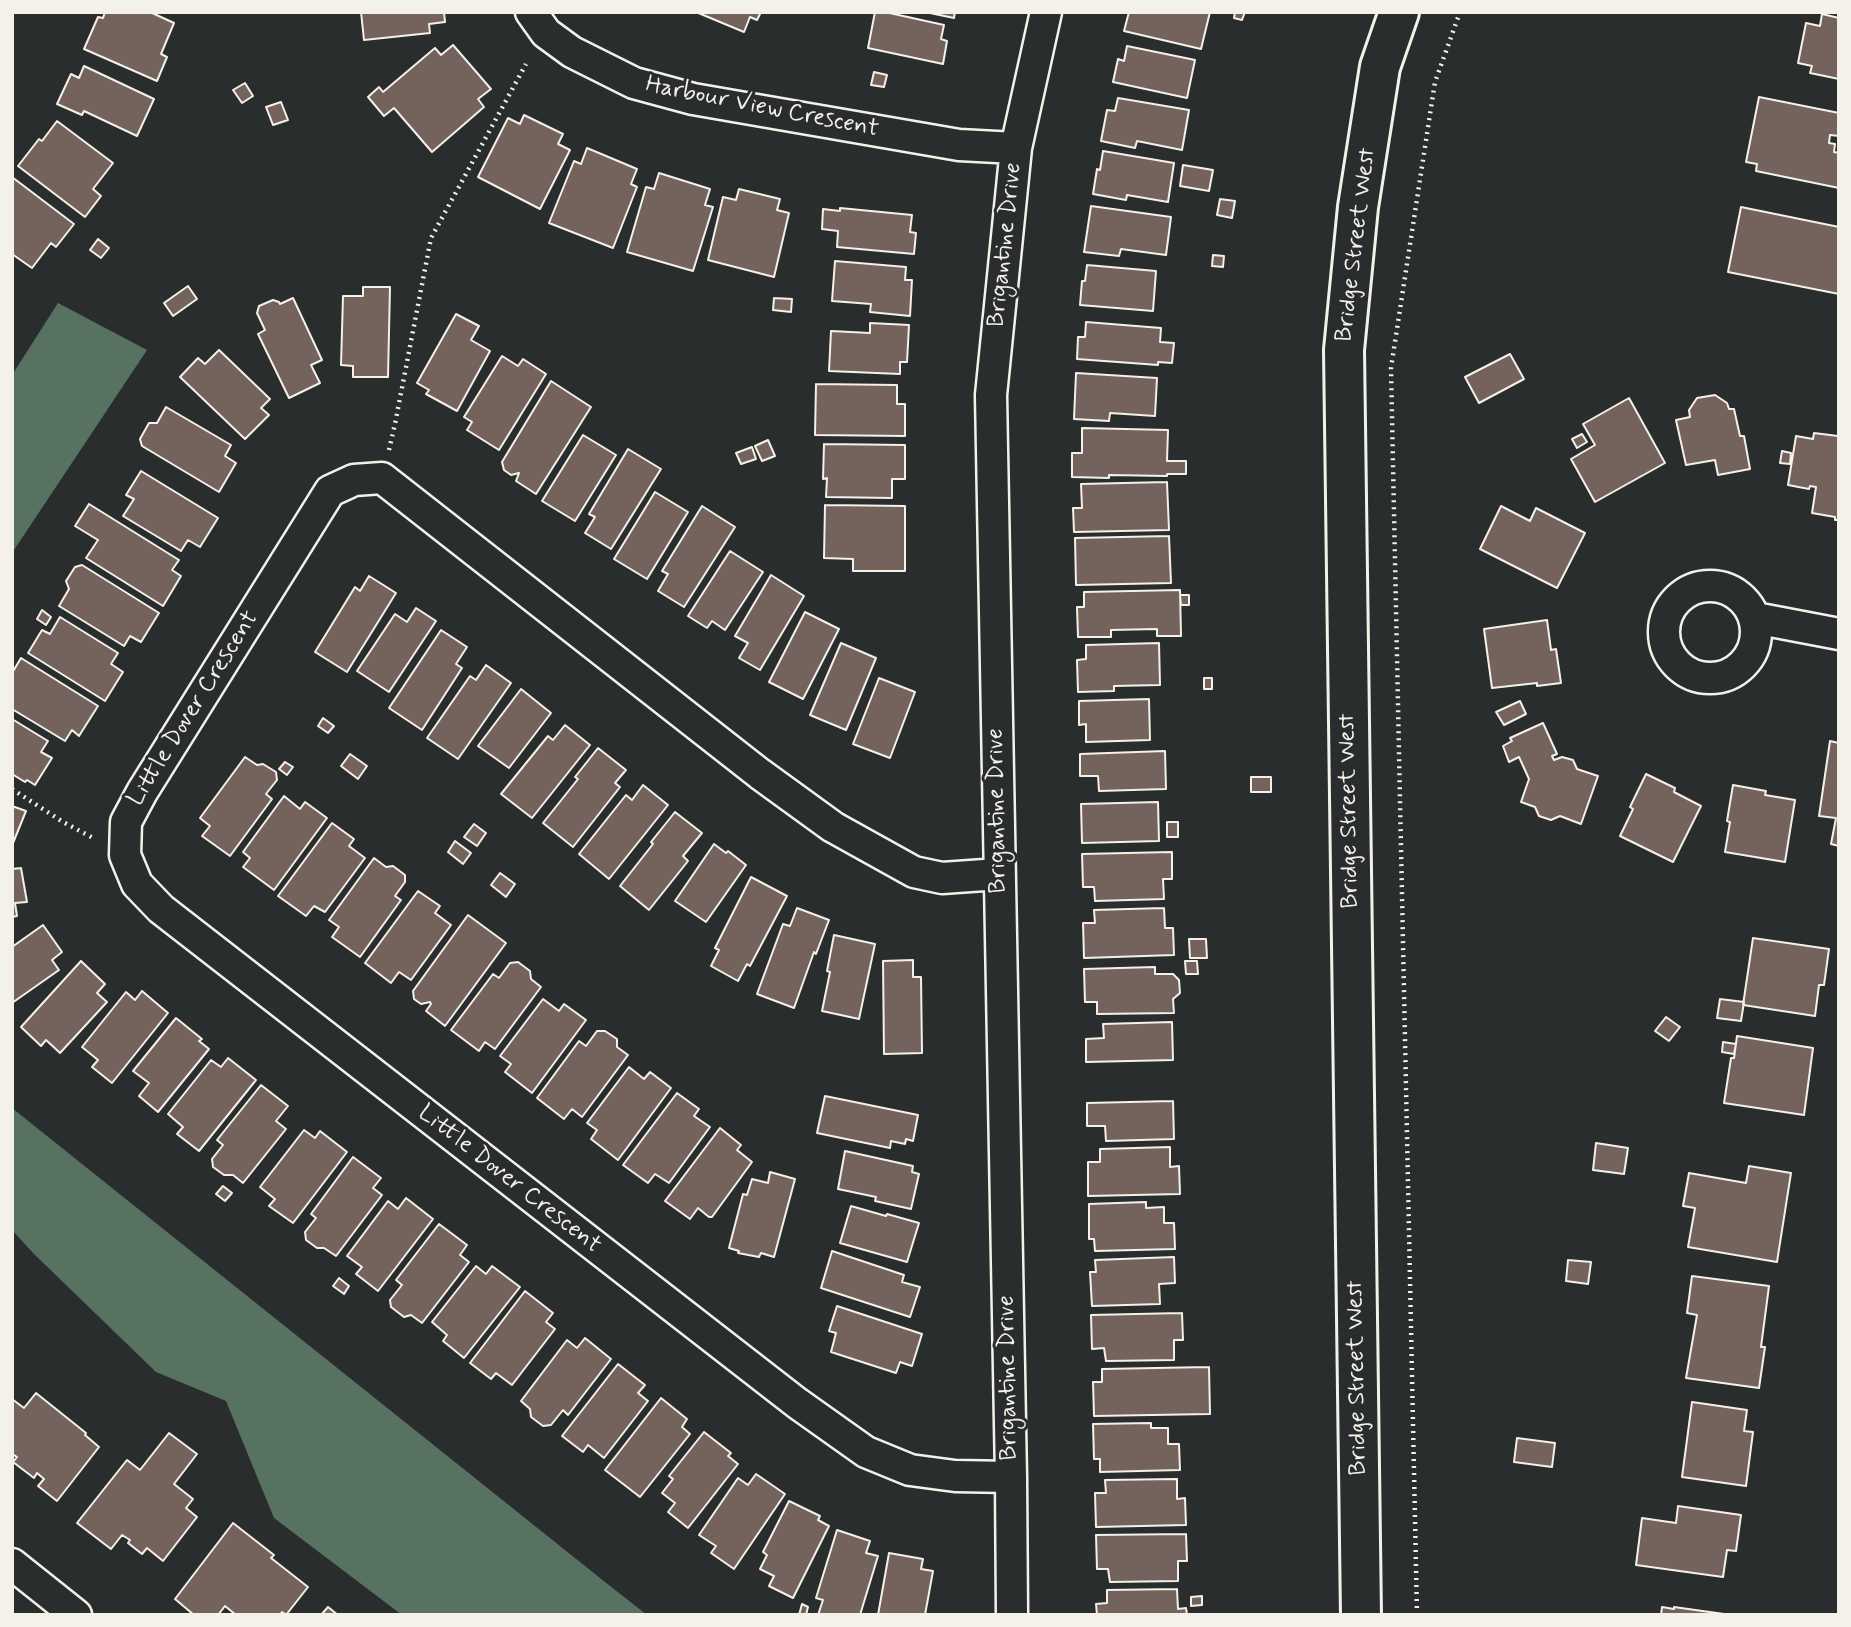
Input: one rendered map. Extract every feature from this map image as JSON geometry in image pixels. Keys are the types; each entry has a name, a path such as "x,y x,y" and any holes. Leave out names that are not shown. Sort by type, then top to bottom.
{"main road":[{"name":"Bridge Street West","path":"1361,1615 1344,350 1358,207 1380,67 1399,12"}],"street":[{"name":"Harbour View Crescent","path":"531,12 546,33 572,51 634,83 694,99 959,145 1016,148"},
{"name":"Brigantine Drive","path":"1012,1615 991,395 1016,148 1046,12"},
{"name":"Little Dover Crescent","path":"382,478 354,480 330,491 142,792 126,822 125,855 137,884 161,909 797,1404 866,1452 910,1470 955,1476 1011,1477"},
{"path":"382,478 760,774 833,827 914,872 942,878 999,874"},
{"path":"1755,618 1839,634"},
{"path":"12,1564 76,1615"}],"path":[{"path":"1417,1615 1391,368 1435,82 1460,12"},
{"path":"382,478 396,424 431,238 526,64"},
{"path":"12,789 64,822 125,855"}],"green space":[{"path":"58,303 147,350 12,553 12,375"},
{"path":"12,1108 647,1615 402,1615 274,1518 226,1401 156,1372 12,1230"}],"building":[{"path":"105,12 150,12 174,23 161,54 167,57 157,81 84,49 98,17 103,18"},
{"path":"361,12 444,12 445,22 429,24 430,33 364,40"},
{"path":"696,12 761,12 757,20 750,17 744,32"},
{"path":"875,12 944,25 941,39 947,41 943,64 868,48"},
{"path":"925,12 955,12 954,18"},
{"path":"1129,12 1210,12 1201,49 1124,31"},
{"path":"1235,12 1245,12 1242,20 1234,18"},
{"path":"1822,14 1839,18 1839,79 1810,73 1812,66 1798,63 1806,23 1820,26"},
{"path":"453,45 491,89 478,99 484,107 432,152 394,108 384,116 368,97 379,87 383,92 435,48 441,55"},
{"path":"1127,46 1195,60 1187,98 1113,82 1118,59 1124,61"},
{"path":"84,66 154,99 137,136 84,111 82,115 57,104 71,74 79,78"},
{"path":"874,72 887,75 884,87 871,85"},
{"path":"245,83 253,96 242,103 233,90"},
{"path":"1759,97 1839,113 1839,136 1830,135 1829,143 1835,144 1834,152 1839,153 1839,188 1756,171 1757,164 1746,162"},
{"path":"1118,98 1189,110 1182,150 1137,141 1135,148 1101,141 1107,110 1115,111"},
{"path":"281,102 288,120 273,125 266,107"},
{"path":"524,115 563,134 558,144 570,150 540,209 478,177 508,118 520,124"},
{"path":"57,121 113,163 93,189 101,196 85,217 18,166"},
{"path":"587,148 637,169 631,184 637,187 613,248 549,223 574,161 581,164"},
{"path":"1103,151 1174,163 1168,202 1127,195 1126,200 1093,194"},
{"path":"1183,165 1213,170 1209,191 1180,186"},
{"path":"659,173 710,189 705,205 713,207 693,271 627,252 646,187 654,189"},
{"path":"12,177 74,224 56,247 51,243 32,268 12,254"},
{"path":"739,189 780,199 777,210 789,213 774,277 708,260 723,197 736,200"},
{"path":"1220,199 1235,201 1232,218 1217,215"},
{"path":"1091,206 1171,217 1166,255 1121,249 1119,256 1084,252"},
{"path":"1741,207 1839,227 1839,294 1728,272"},
{"path":"840,208 912,215 910,232 916,233 914,254 837,247 838,231 822,229 823,209 840,211"},
{"path":"98,239 109,248 101,258 90,250"},
{"path":"1213,255 1224,256 1223,267 1212,266"},
{"path":"835,261 906,267 905,280 912,280 910,316 870,312 871,304 832,301"},
{"path":"1087,265 1156,271 1153,311 1080,305 1082,281 1085,281"},
{"path":"188,286 197,299 173,316 164,303"},
{"path":"363,287 390,287 388,377 353,377 353,366 341,365 343,296 363,296"},
{"path":"293,298 322,360 311,365 320,383 289,398 258,334 265,330 257,313 259,306 273,300 280,304"},
{"path":"774,298 792,299 791,312 773,310"},
{"path":"456,314 479,326 471,340 490,351 457,411 426,394 429,390 417,383"},
{"path":"1086,322 1161,328 1160,342 1174,343 1172,363 1158,362 1158,365 1077,359 1078,337 1085,337"},
{"path":"870,323 909,325 907,362 900,362 900,374 829,371 831,331 870,333"},
{"path":"219,350 270,399 261,408 269,415 245,439 180,377 198,358 205,364"},
{"path":"1510,354 1524,379 1479,403 1465,377"},
{"path":"502,356 518,366 523,359 546,374 499,450 467,430 472,422 464,417"},
{"path":"1076,373 1157,378 1155,416 1110,413 1109,421 1074,419"},
{"path":"551,381 591,407 536,494 516,481 519,473 511,475 504,470 502,462"},
{"path":"816,384 897,385 897,404 905,404 905,436 815,435"},
{"path":"1715,395 1727,403 1729,409 1734,409 1740,436 1744,436 1750,469 1718,475 1715,460 1686,465 1676,420 1690,417 1689,410 1697,398"},
{"path":"1629,398 1665,463 1595,502 1571,459 1595,445 1583,424"},
{"path":"166,407 231,445 225,456 236,463 219,492 142,446 140,439 149,423 157,423"},
{"path":"1082,428 1168,430 1167,461 1186,461 1186,474 1072,477 1072,453 1082,453"},
{"path":"1814,433 1838,436 1839,520 1812,513 1816,487 1810,486 1809,489 1788,485 1796,436 1813,439"},
{"path":"1582,434 1587,442 1577,448 1572,439"},
{"path":"583,435 616,455 575,521 542,501"},
{"path":"768,440 775,456 762,461 755,446"},
{"path":"824,444 905,445 905,479 892,479 892,498 826,497 827,478 823,479"},
{"path":"752,447 756,459 741,464 736,453"},
{"path":"628,449 661,469 611,549 585,533 595,517 589,514"},
{"path":"1782,451 1791,453 1790,464 1780,463"},
{"path":"141,471 218,518 200,547 188,540 181,551 123,516 134,499 126,495"},
{"path":"1167,482 1169,530 1074,532 1073,508 1082,508 1081,484"},
{"path":"655,492 688,512 647,579 614,559"},
{"path":"89,504 179,560 172,570 181,576 163,606 86,558 98,540 75,526"},
{"path":"825,505 905,506 905,571 853,571 853,559 824,558"},
{"path":"702,506 735,527 684,607 658,591 668,574 662,571"},
{"path":"1501,506 1530,521 1536,508 1585,533 1557,588 1480,549"},
{"path":"1169,536 1171,583 1076,585 1075,538"},
{"path":"730,551 763,572 725,630 712,621 707,628 688,616"},
{"path":"82,565 159,613 141,642 130,636 124,646 59,606 69,589 66,581 75,567"},
{"path":"771,575 804,596 760,670 739,658 748,643 735,636"},
{"path":"369,576 396,593 347,672 315,652 355,587 360,591"},
{"path":"1180,590 1181,636 1157,636 1157,629 1111,630 1111,637 1078,637 1077,607 1084,607 1084,592"},
{"path":"1180,595 1189,595 1189,605 1181,605"},
{"path":"416,608 436,621 389,692 357,671 395,614 407,622"},
{"path":"42,610 51,617 46,625 37,619"},
{"path":"805,612 839,629 803,699 769,682"},
{"path":"60,617 118,653 111,664 123,672 105,701 28,653 42,630 50,634"},
{"path":"1547,620 1551,650 1556,649 1561,683 1492,688 1484,629"},
{"path":"441,630 467,647 456,664 462,668 422,730 389,708"},
{"path":"841,643 876,658 846,730 810,715"},
{"path":"1159,643 1160,685 1114,686 1114,691 1078,692 1077,660 1086,659 1086,645"},
{"path":"21,658 98,706 79,736 72,730 65,741 12,709 12,673"},
{"path":"486,665 511,683 458,759 427,738 470,676 476,680"},
{"path":"879,678 915,692 890,758 853,744"},
{"path":"1204,678 1212,678 1212,689 1204,689"},
{"path":"521,689 551,713 509,768 478,746"},
{"path":"1149,699 1150,740 1086,742 1086,724 1079,725 1079,701"},
{"path":"1520,701 1526,714 1504,725 1496,712"},
{"path":"323,718 334,726 328,733 318,726"},
{"path":"12,719 48,741 41,752 52,758 35,785 12,774"},
{"path":"1543,723 1557,754 1552,756 1554,760 1562,757 1573,760 1577,769 1598,776 1581,824 1560,816 1551,820 1539,816 1535,807 1521,802 1529,779 1519,757 1509,762 1503,746 1512,741 1510,738"},
{"path":"565,725 590,745 532,818 501,794 548,736 553,740"},
{"path":"1830,741 1839,743 1839,846 1831,844 1836,818 1819,816"},
{"path":"598,748 626,770 615,783 620,787 573,847 543,823 578,779 575,777"},
{"path":"1165,751 1166,789 1099,791 1098,776 1080,776 1080,754"},
{"path":"350,754 367,766 358,779 341,766"},
{"path":"245,757 276,772 277,780 266,794 272,799 230,856 202,836 210,826 200,818"},
{"path":"285,762 293,767 287,775 279,769"},
{"path":"1646,774 1675,788 1674,792 1701,806 1673,862 1620,836"},
{"path":"1251,777 1271,777 1271,792 1251,792"},
{"path":"643,785 668,805 609,879 579,854 626,795 632,800"},
{"path":"1733,785 1766,791 1765,795 1795,800 1785,862 1725,852"},
{"path":"284,796 300,809 305,802 327,818 274,890 243,867 250,858 243,852"},
{"path":"1158,802 1159,841 1082,843 1081,804"},
{"path":"12,806 26,811 13,843 12,842"},
{"path":"675,812 702,833 683,856 688,861 649,910 620,886"},
{"path":"1167,822 1178,822 1178,837 1167,837"},
{"path":"332,823 354,839 349,846 365,858 325,912 314,906 306,916 278,896"},
{"path":"474,824 486,833 477,846 464,837"},
{"path":"455,841 471,853 463,864 448,852"},
{"path":"714,844 746,865 706,922 675,901"},
{"path":"1172,852 1172,879 1163,879 1164,899 1095,901 1094,887 1083,887 1082,854"},
{"path":"374,858 386,867 393,866 405,875 405,882 395,896 401,900 360,957 332,937 339,927 329,920"},
{"path":"21,868 27,902 15,903 17,916 12,917 12,869"},
{"path":"500,873 515,884 506,897 491,885"},
{"path":"751,877 787,896 750,966 747,964 738,981 711,966 719,950 715,948"},
{"path":"418,891 440,906 435,913 451,925 411,980 399,972 391,983 365,963"},
{"path":"797,908 829,920 816,954 814,952 794,1008 757,994 783,924 790,926"},
{"path":"1164,908 1165,928 1173,928 1174,955 1084,958 1083,923 1095,923 1094,910"},
{"path":"468,915 506,943 445,1026 426,1011 430,1002 421,1004 414,999 413,991"},
{"path":"43,925 62,952 52,960 59,970 12,1003 12,947"},
{"path":"834,935 875,944 859,1019 822,1011"},
{"path":"1753,938 1829,949 1824,985 1819,985 1815,1016 1743,1005"},
{"path":"1189,939 1206,939 1207,958 1190,958"},
{"path":"913,960 913,977 921,977 922,1053 884,1054 883,961"},
{"path":"81,961 105,984 97,993 107,1002 60,1053 46,1040 41,1046 21,1027"},
{"path":"1185,961 1197,961 1198,974 1186,974"},
{"path":"518,962 530,971 531,979 541,987 495,1049 485,1042 479,1051 451,1030 493,974 499,978 510,963"},
{"path":"1155,967 1155,974 1173,974 1179,980 1180,993 1173,999 1174,1013 1097,1014 1097,1002 1085,1002 1084,969"},
{"path":"142,991 168,1013 112,1083 92,1067 98,1060 82,1047 126,992 135,1000"},
{"path":"543,999 559,1011 564,1004 586,1020 532,1093 505,1072 511,1064 500,1056"},
{"path":"1720,999 1744,1002 1741,1021 1717,1018"},
{"path":"1666,1017 1680,1027 1669,1041 1655,1031"},
{"path":"176,1018 202,1039 199,1041 209,1049 158,1112 139,1096 149,1083 133,1071"},
{"path":"1172,1022 1173,1060 1086,1062 1086,1039 1104,1038 1103,1024"},
{"path":"597,1031 605,1031 617,1039 617,1047 628,1055 582,1117 572,1109 564,1119 537,1098 579,1041 586,1046"},
{"path":"1737,1036 1813,1048 1804,1115 1724,1103"},
{"path":"1723,1042 1736,1044 1734,1054 1722,1052"},
{"path":"228,1058 256,1080 199,1151 177,1134 183,1127 168,1114 211,1060 221,1067"},
{"path":"629,1067 644,1079 650,1072 671,1088 618,1160 591,1139 597,1130 587,1123"},
{"path":"261,1085 288,1106 276,1121 286,1129 243,1183 233,1175 224,1175 213,1167 212,1159 223,1145 217,1140"},
{"path":"677,1093 699,1109 694,1116 710,1127 669,1183 655,1174 648,1183 623,1165"},
{"path":"825,1096 918,1115 913,1141 906,1139 905,1144 891,1141 890,1148 817,1133"},
{"path":"1173,1101 1174,1139 1106,1141 1105,1126 1087,1126 1087,1103"},
{"path":"720,1128 741,1145 737,1150 752,1162 712,1217 698,1208 690,1219 665,1201"},
{"path":"304,1130 315,1138 320,1131 347,1152 293,1223 269,1206 275,1199 260,1187"},
{"path":"1596,1143 1628,1148 1624,1174 1593,1170"},
{"path":"1170,1147 1170,1167 1179,1166 1180,1194 1088,1196 1088,1162 1100,1162 1100,1149"},
{"path":"845,1151 913,1166 912,1172 919,1174 911,1209 875,1201 876,1197 838,1189"},
{"path":"353,1157 381,1178 373,1188 382,1195 336,1256 306,1240 305,1232 316,1218 311,1214"},
{"path":"1749,1166 1791,1173 1777,1262 1688,1247 1695,1208 1683,1206 1689,1173 1746,1183"},
{"path":"770,1172 795,1179 774,1257 761,1253 759,1257 738,1253 739,1251 729,1248 743,1194 747,1195 752,1179 768,1183"},
{"path":"223,1186 232,1193 225,1201 216,1194"},
{"path":"406,1198 433,1219 378,1291 356,1274 362,1267 347,1256 388,1201 398,1209"},
{"path":"1146,1202 1146,1208 1164,1207 1164,1223 1174,1223 1175,1249 1095,1251 1094,1239 1089,1239 1089,1204"},
{"path":"851,1206 919,1223 907,1262 840,1243"},
{"path":"439,1224 467,1245 460,1255 469,1262 422,1323 411,1315 404,1317 391,1307 390,1300 402,1285 396,1280"},
{"path":"832,1251 904,1275 902,1282 920,1287 910,1317 821,1288"},
{"path":"1174,1257 1175,1283 1159,1284 1160,1304 1092,1306 1090,1272 1096,1272 1095,1260"},
{"path":"1568,1260 1591,1262 1588,1284 1566,1281"},
{"path":"476,1266 486,1274 492,1266 520,1287 464,1358 443,1341 447,1335 432,1322"},
{"path":"1692,1276 1769,1286 1759,1388 1686,1378 1697,1315 1687,1313"},
{"path":"339,1278 349,1286 344,1294 333,1286"},
{"path":"525,1291 553,1313 546,1322 555,1329 512,1385 496,1373 491,1379 470,1363"},
{"path":"837,1306 922,1334 912,1366 900,1362 896,1373 831,1352 836,1333 829,1331"},
{"path":"1182,1313 1183,1340 1174,1340 1174,1360 1106,1361 1104,1348 1092,1349 1091,1315"},
{"path":"585,1338 611,1359 568,1415 563,1410 551,1425 543,1426 531,1417 530,1409 521,1401 567,1340 577,1348"},
{"path":"618,1364 645,1385 638,1393 648,1401 604,1458 588,1445 583,1452 562,1436"},
{"path":"1209,1367 1210,1414 1094,1416 1093,1382 1102,1382 1102,1369"},
{"path":"36,1393 86,1433 99,1447 57,1501 38,1486 44,1479 37,1473 34,1478 13,1462 17,1457 14,1455 12,1458 12,1399 24,1408"},
{"path":"661,1398 687,1419 682,1427 690,1434 640,1497 605,1470"},
{"path":"1692,1402 1747,1410 1744,1431 1753,1432 1746,1486 1682,1477"},
{"path":"1151,1423 1151,1428 1168,1428 1168,1444 1179,1444 1180,1470 1100,1472 1100,1459 1094,1459 1093,1424"},
{"path":"704,1432 731,1453 728,1456 738,1464 688,1528 668,1512 675,1503 662,1493 673,1479 669,1476"},
{"path":"169,1433 197,1454 174,1484 193,1499 186,1508 197,1517 163,1561 147,1548 142,1554 122,1535 111,1549 77,1523 127,1460 140,1470"},
{"path":"1517,1438 1555,1443 1552,1467 1514,1462"},
{"path":"756,1474 785,1494 734,1569 711,1553 716,1546 699,1535 738,1478 748,1485"},
{"path":"1177,1479 1177,1499 1185,1498 1186,1525 1096,1527 1095,1493 1106,1493 1105,1480"},
{"path":"789,1501 820,1516 818,1520 829,1526 793,1598 769,1586 774,1576 760,1569 767,1555 763,1552"},
{"path":"1678,1506 1741,1515 1736,1551 1727,1550 1723,1577 1636,1565 1642,1518 1676,1523"},
{"path":"233,1523 274,1555 271,1558 308,1587 286,1615 282,1612 280,1615 236,1615 225,1606 218,1615 194,1615 175,1599"},
{"path":"837,1530 870,1541 866,1553 878,1556 860,1615 818,1615 823,1600 816,1598"},
{"path":"1186,1534 1187,1561 1178,1561 1178,1581 1110,1582 1108,1569 1097,1569 1096,1535"},
{"path":"889,1553 923,1559 921,1569 933,1571 925,1615 878,1615"},
{"path":"1177,1589 1178,1609 1186,1608 1187,1615 1097,1615 1096,1604 1107,1603 1107,1590"},
{"path":"1202,1596 1202,1605 1191,1606 1191,1597"},
{"path":"802,1604 808,1607 806,1615 799,1615"},
{"path":"328,1607 338,1615 321,1615"},
{"path":"1662,1607 1674,1607 1724,1614 1661,1615"}]}
